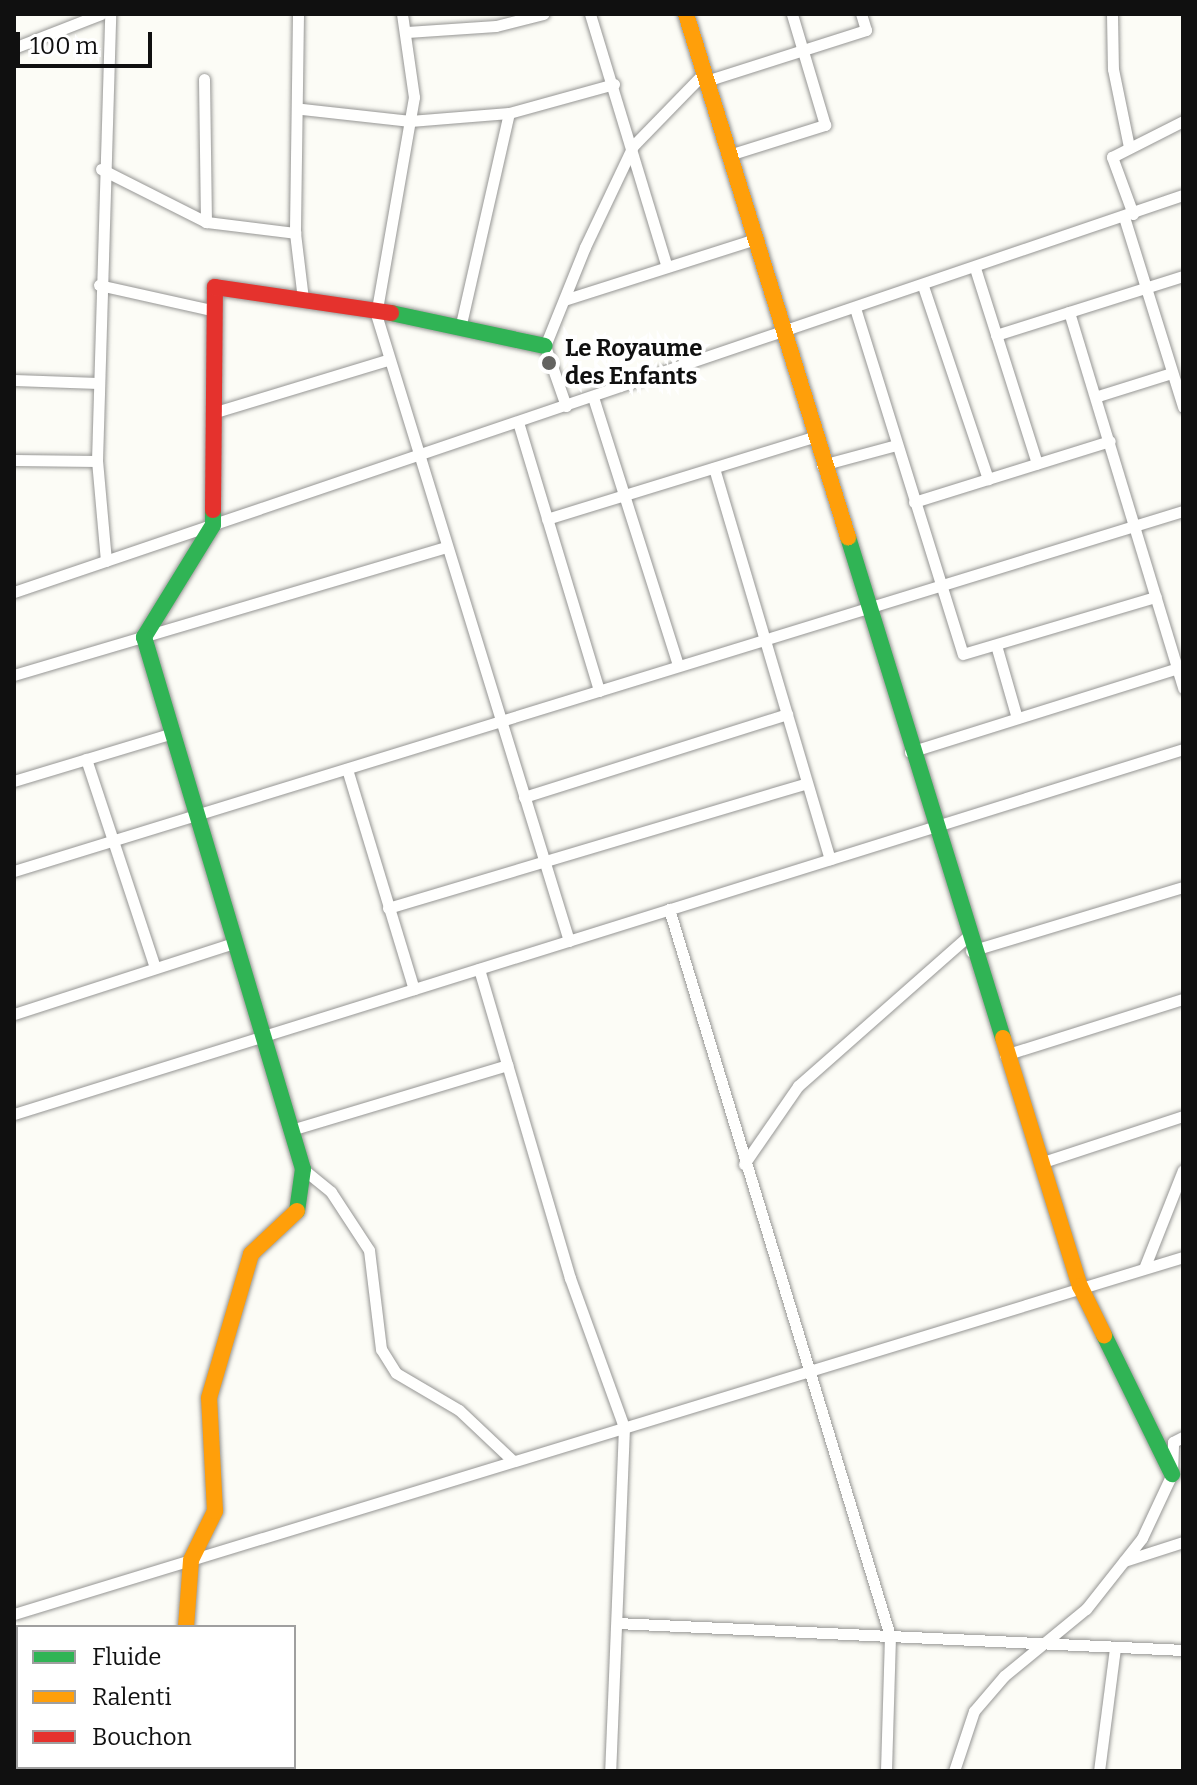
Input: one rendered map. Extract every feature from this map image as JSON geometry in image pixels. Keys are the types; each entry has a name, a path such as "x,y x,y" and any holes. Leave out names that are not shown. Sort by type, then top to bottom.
{"street":[{"path":"14,48 101,14"},
{"path":"106,561 97,461 101,169 110,14"},
{"path":"298,14 302,109 295,233 303,299"},
{"path":"402,14 407,32 410,121 376,314 416,457 569,941"},
{"path":"407,32 496,26 543,14"},
{"path":"590,14 633,146 667,267"},
{"path":"686,14 968,945 1080,1286 1172,1474"},
{"path":"729,155 825,125 792,14"},
{"path":"566,406 545,346 633,146 705,77 803,51 866,30 861,14"},
{"path":"1112,14 1113,69 1129,147"},
{"path":"204,79 206,222"},
{"path":"302,109 410,121 509,113 614,84"},
{"path":"461,324 509,113"},
{"path":"1183,121 1129,147 1111,162 1183,407"},
{"path":"101,169 206,222 295,233"},
{"path":"14,592 923,286 1183,195"},
{"path":"564,300 755,239"},
{"path":"975,268 1037,463"},
{"path":"996,335 1183,276"},
{"path":"99,285 215,311"},
{"path":"923,286 988,479"},
{"path":"186,1625 191,1560 215,1511 209,1398 251,1254 297,1211 303,1169 170,734 144,637 213,525 215,287 303,299 376,314 461,324 545,346"},
{"path":"855,308 939,587 963,654 1156,597"},
{"path":"1069,312 1098,396 1156,597 1180,668 1183,688"},
{"path":"216,412 387,360"},
{"path":"1098,396 1172,373"},
{"path":"14,380 98,383"},
{"path":"593,397 678,665"},
{"path":"518,422 599,691"},
{"path":"547,519 814,437"},
{"path":"914,502 1110,441"},
{"path":"822,465 896,445"},
{"path":"14,460 97,461"},
{"path":"714,468 830,859"},
{"path":"14,871 1183,511"},
{"path":"14,675 445,547"},
{"path":"996,645 1017,718"},
{"path":"910,752 1180,668"},
{"path":"524,797 787,714"},
{"path":"14,781 170,734"},
{"path":"15,1113 1183,749"},
{"path":"86,759 155,968"},
{"path":"347,769 414,989"},
{"path":"388,908 807,783"},
{"path":"744,1164 798,1086 968,945 1183,887"},
{"path":"669,909 805,1371 890,1636 886,1771"},
{"path":"14,1014 234,943"},
{"path":"479,969 624,1427 610,1771"},
{"path":"1005,1055 1183,999"},
{"path":"291,1130 507,1065"},
{"path":"1040,1163 1183,1116"},
{"path":"303,1169 331,1192 369,1250 381,1349 396,1373 459,1410 513,1461"},
{"path":"1145,1266 1183,1170"},
{"path":"14,1614 1145,1266 1183,1257"},
{"path":"954,1771 974,1711 1040,1645 1086,1609 1124,1561 1172,1474 1173,1442 1183,1437"},
{"path":"1124,1561 1183,1542"},
{"path":"617,1623 1183,1650"},
{"path":"1099,1771 1115,1647"}],"traffic: fast":[{"path":"391,313 545,346"},
{"path":"213,510 213,525 144,637 303,1169 297,1211"},
{"path":"848,537 1003,1038"},
{"path":"1104,1335 1172,1474"}],"traffic: slow":[{"path":"686,14 848,537"},
{"path":"1003,1038 1080,1286 1104,1335"},
{"path":"186,1625 191,1560 215,1511 209,1398 251,1254 297,1211"}],"traffic: jam":[{"path":"213,510 215,287 391,313"}],"place":[{"name":"Le Royaume des Enfants","path":"549,363"}]}
